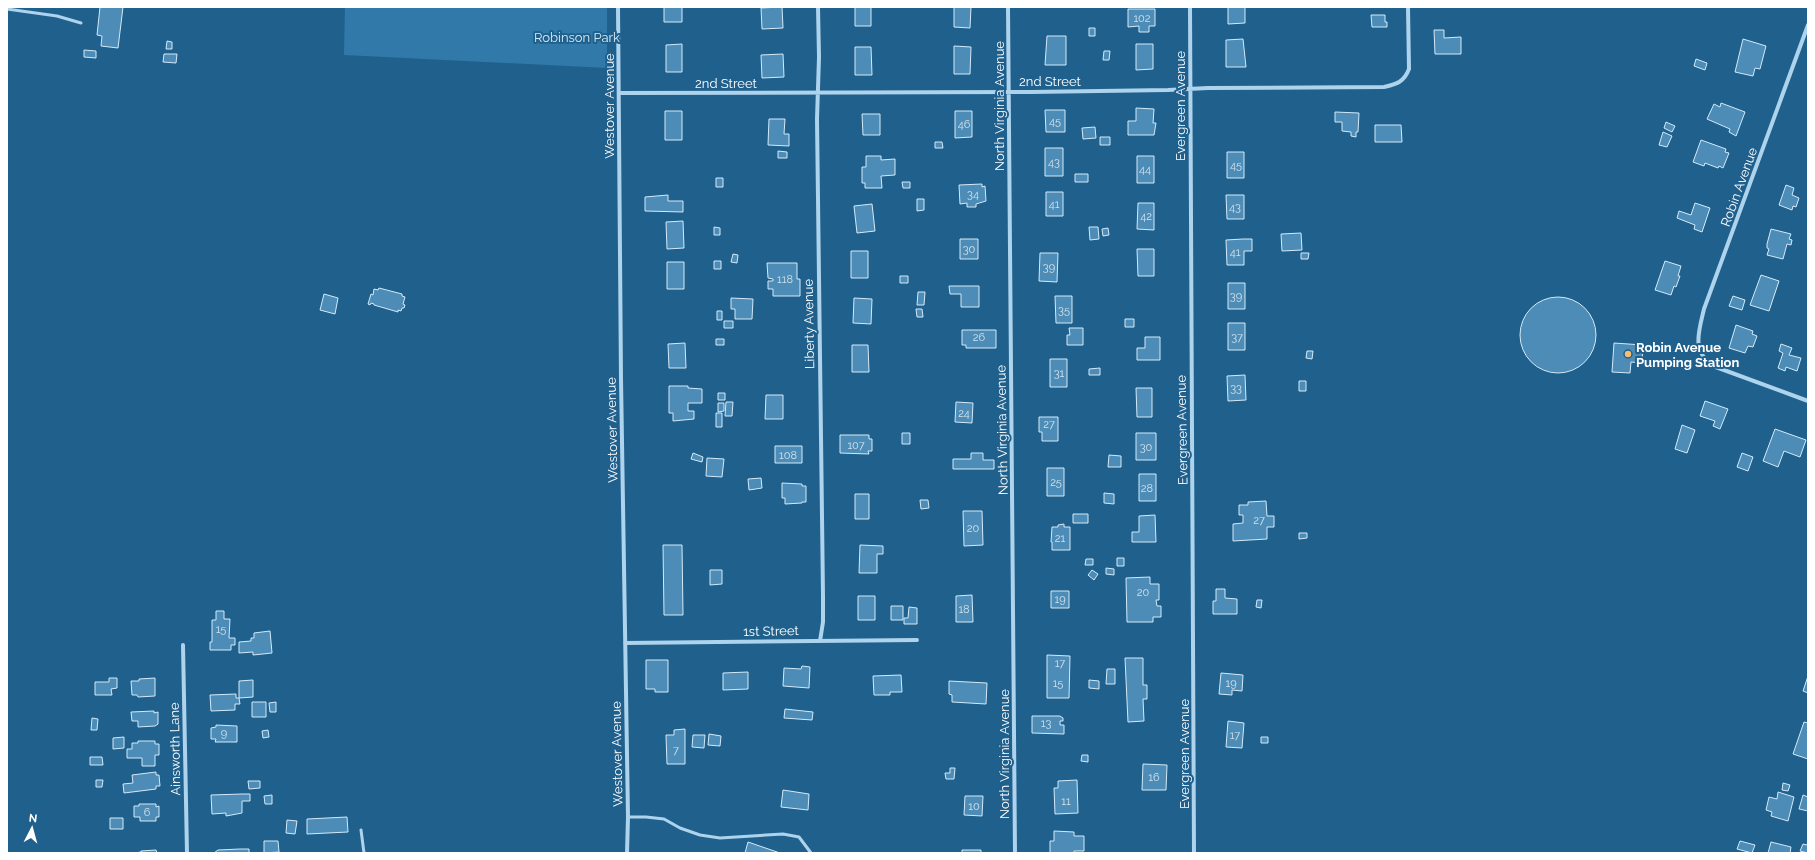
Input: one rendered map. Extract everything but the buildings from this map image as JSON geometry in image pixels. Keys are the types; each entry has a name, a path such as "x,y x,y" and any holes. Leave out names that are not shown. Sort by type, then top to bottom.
{"street":[{"name":"Westover Avenue","path":"618,7 628,818 627,853"},
{"name":"Liberty Avenue","path":"818,7 820,441 823,596 823,622 820,641"},
{"name":"North Virginia Avenue","path":"1008,7 1015,853"},
{"name":"Evergreen Avenue","path":"1190,7 1194,853"},
{"name":"2nd Street","path":"619,93 1168,90 1191,88 1384,87 1396,84 1406,76 1409,69 1408,7"},
{"name":"Robin Avenue","path":"1808,25 1704,309 1698,344 1703,357 1713,366 1808,402"},
{"name":"1st Street","path":"625,643 917,640"},
{"name":"Ainsworth Lane","path":"183,645 187,853"}],"lane":[{"path":"7,9 57,16 81,23"},
{"path":"628,818 646,817 664,819 700,835 720,838 783,834 799,838 811,853"},
{"path":"361,830 364,853"}],"green space":[{"name":"Robinson Park","path":"345,7 607,7 607,68 344,55"}],"place":[{"name":"Robin Avenue Pumping Station","path":"1628,354"}]}
